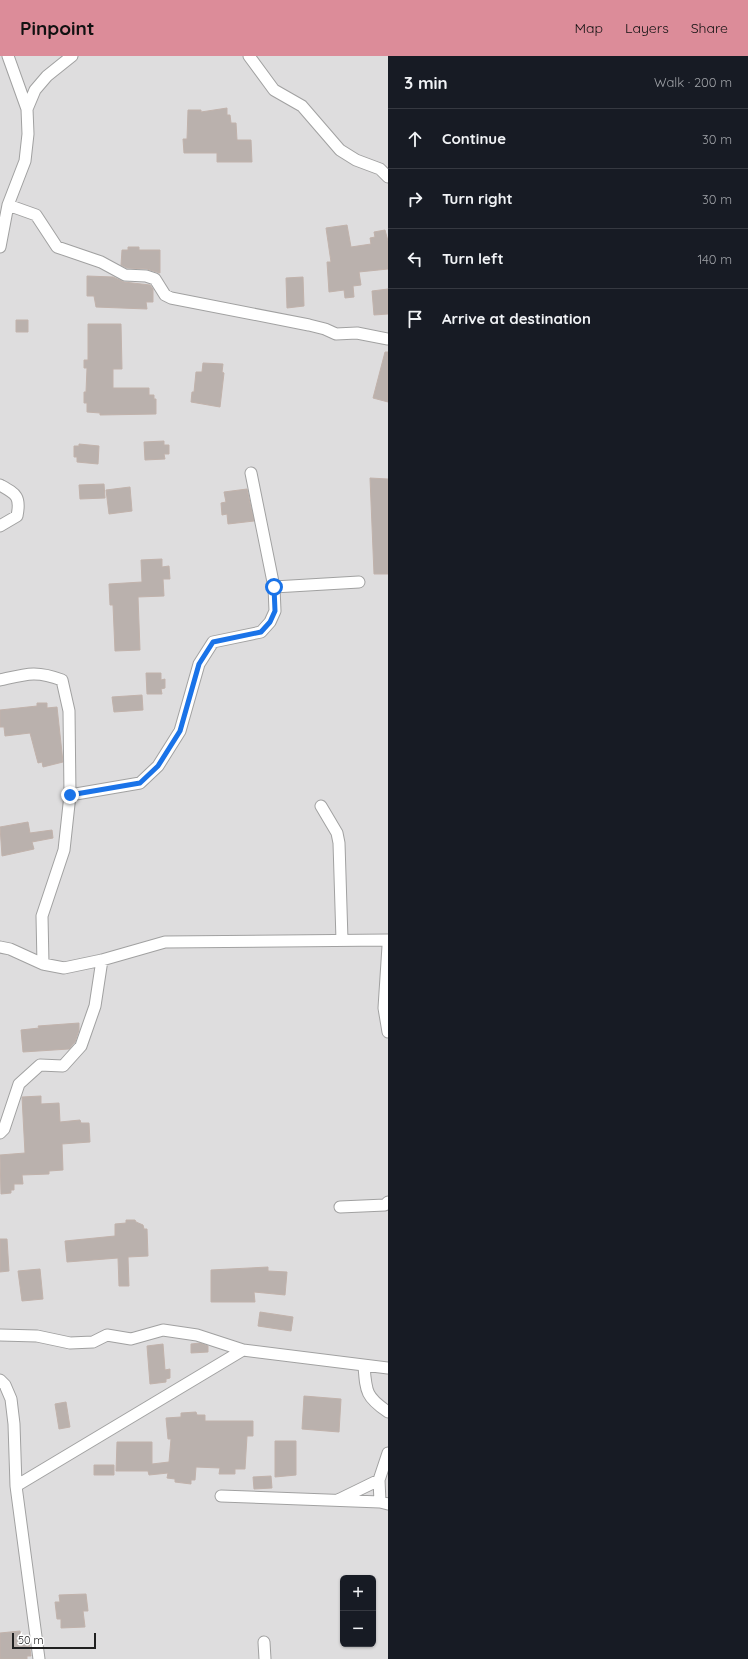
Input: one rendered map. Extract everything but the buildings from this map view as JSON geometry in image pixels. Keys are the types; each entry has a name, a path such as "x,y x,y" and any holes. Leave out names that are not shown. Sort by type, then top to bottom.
{"street":[{"path":"0,247 8,205 25,161 28,134 27,109 8,56"},
{"path":"27,109 35,90 47,76 72,56"},
{"path":"248,56 274,90 302,106 340,150 356,160 380,169 388,177"},
{"path":"8,205 36,215 56,247 102,262 125,275 146,276 155,279 165,295 171,298 310,325 326,329 336,334 356,333 388,339"},
{"path":"70,795 140,783 158,766 180,731 199,664 213,642 261,632 270,622 275,611 274,587 251,473"},
{"path":"0,485 15,493 20,503 17,516 0,526"},
{"path":"274,587 360,582"},
{"path":"0,680 29,673 46,674 62,680 69,712 70,795 64,850 42,916 43,964"},
{"path":"321,806 336,833 339,843 342,940"},
{"path":"0,947 10,949 43,964 64,968 102,960 165,942 388,940"},
{"path":"388,946 384,1008 388,1032"},
{"path":"0,1133 4,1129 19,1084 40,1065 63,1066 81,1046 95,1006 102,960"},
{"path":"340,1207 385,1205 388,1202"},
{"path":"0,1335 37,1336 70,1343 93,1342 107,1335 131,1339 163,1330 197,1335 242,1350 388,1368"},
{"path":"16,1486 242,1350"},
{"path":"364,1366 368,1396 388,1412"},
{"path":"0,1380 5,1385 11,1399 14,1424 16,1486 39,1659"},
{"path":"221,1496 384,1503 378,1480 388,1453"},
{"path":"337,1500 378,1480"},
{"path":"264,1642 265,1659"}],"shaded area":[{"path":"0,56 388,56 388,1659 0,1659"}],"route":[{"path":"70,795 140,783 158,766 180,731 190,691 199,664 213,642 261,632 270,622 275,611 274,587"}]}
